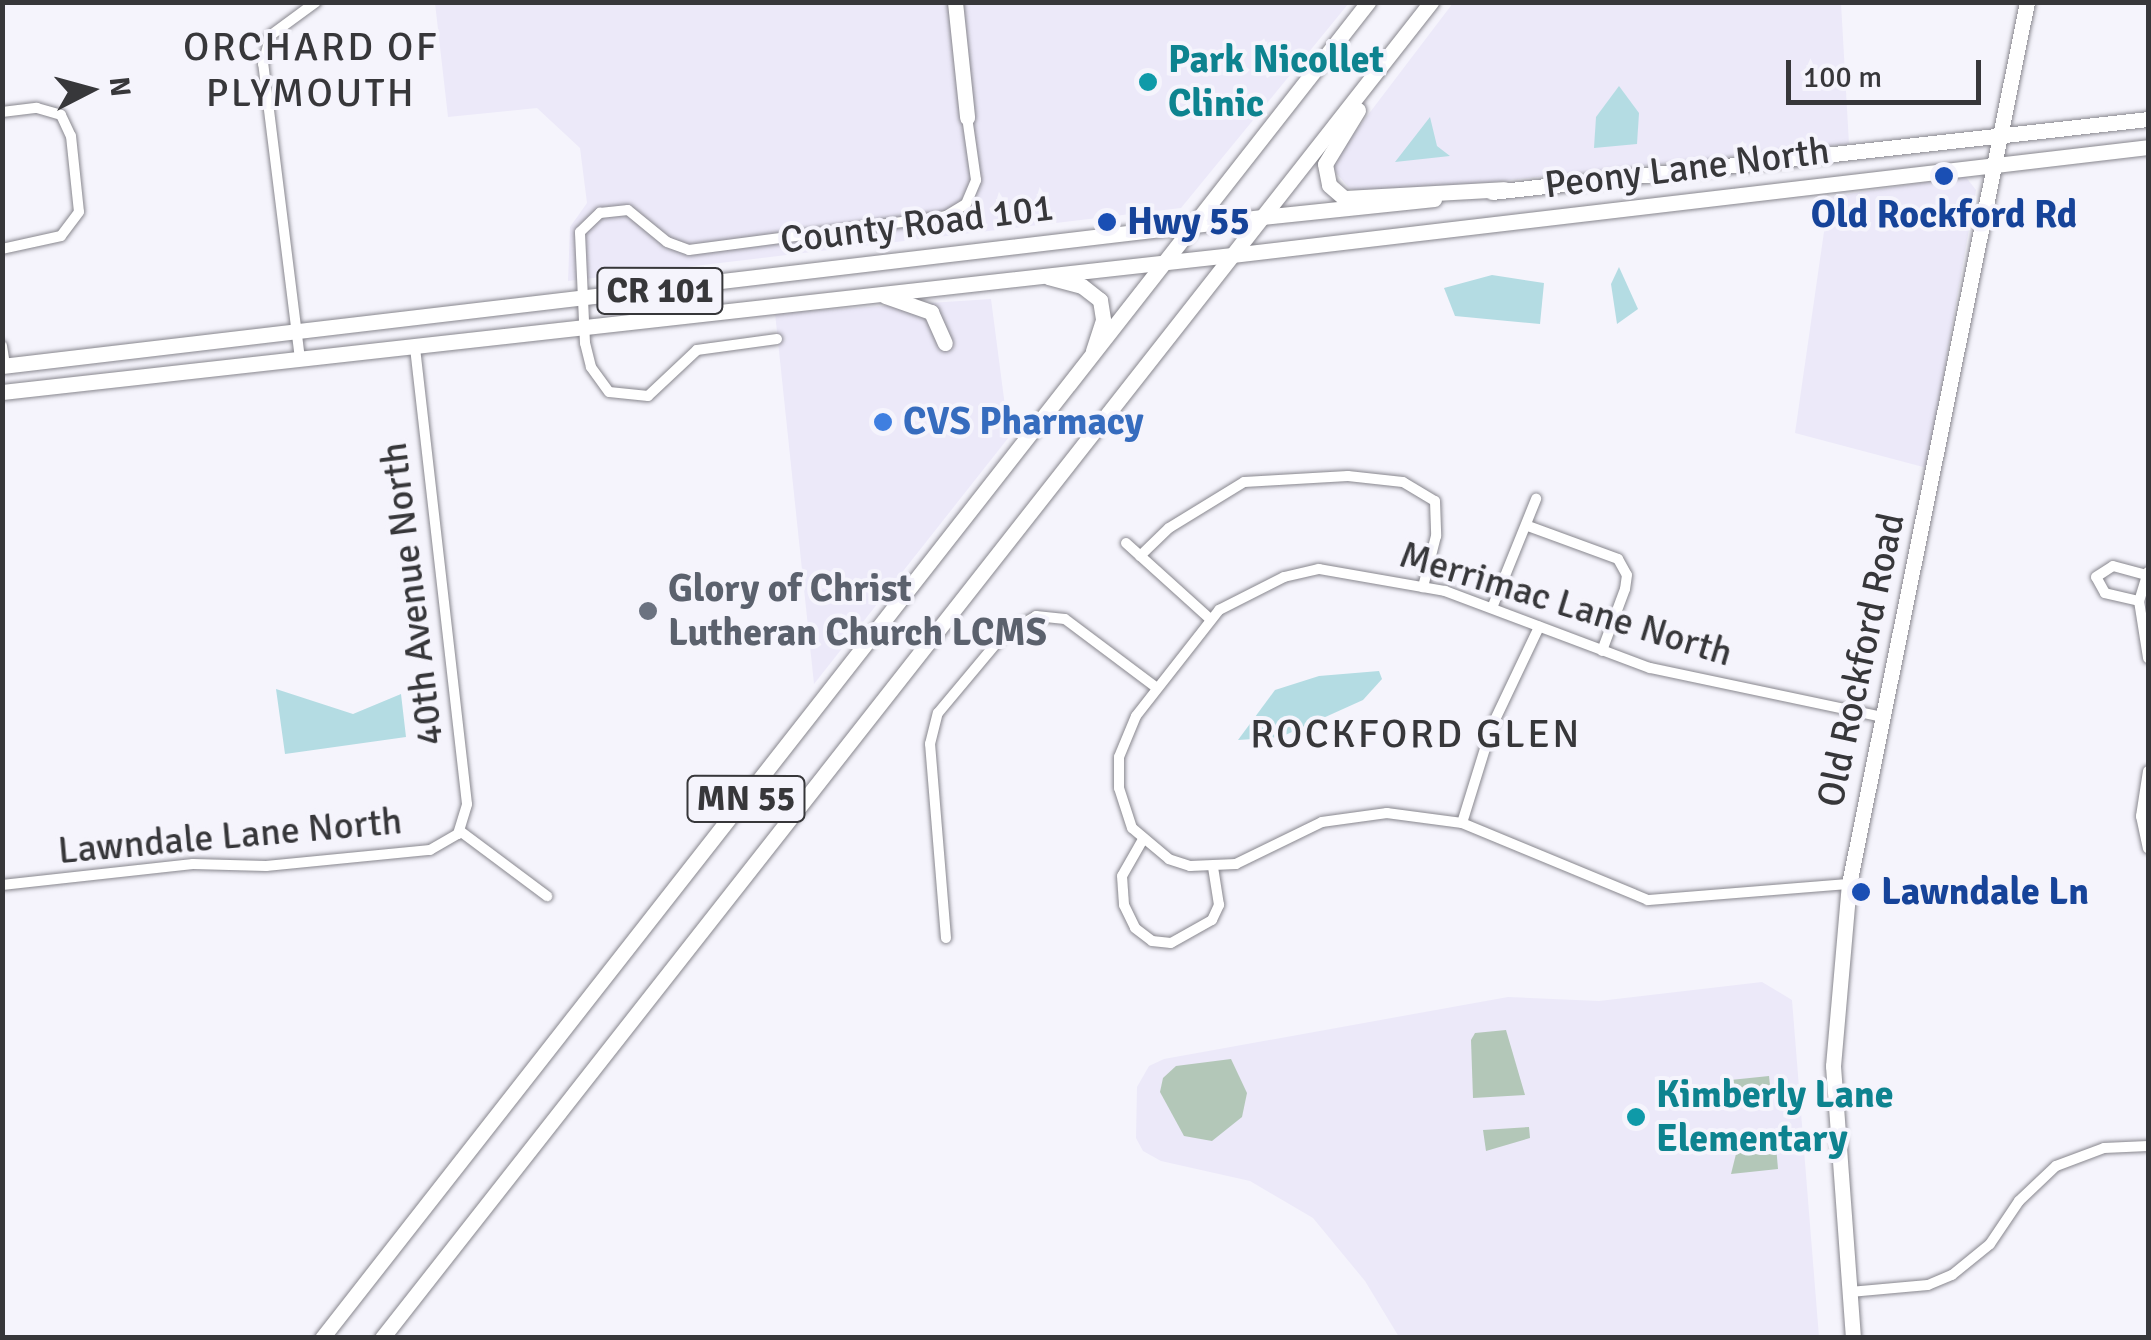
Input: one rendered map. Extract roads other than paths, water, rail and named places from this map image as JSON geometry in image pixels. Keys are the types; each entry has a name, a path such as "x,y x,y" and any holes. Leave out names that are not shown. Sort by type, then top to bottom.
{"main road":[{"path":"955,2 966,117"},
{"name":"MN 55","path":"322,1338 1368,2"},
{"name":"Old Rockford Road","path":"1853,1338 1833,1066 1849,884 2027,2"},
{"path":"1427,8 1328,156 1326,178 1344,198 1368,200 1504,189"},
{"name":"MN 55","path":"382,1338 1427,8"},
{"name":"Peony Lane North","path":"1262,217 2148,120"},
{"name":"Peony Lane North","path":"1232,254 2148,147"},
{"name":"County Road 101","path":"4,366 1262,217"},
{"name":"County Road 101","path":"2,392 1232,254"},
{"path":"1039,274 1082,286 1100,300 1103,320 1089,362"},
{"path":"876,293 931,312 946,343"}],"street":[{"path":"300,359 264,49 282,24 316,2"},
{"path":"2,112 37,108 61,115 71,136 79,212 74,227 61,236 2,249"},
{"name":"County Road 101","path":"777,339 697,350 648,396 627,398 599,384 584,326 580,232 608,210 640,214 667,242 689,250 957,211 976,180 966,117"},
{"path":"2,346 4,366"},
{"name":"40th Avenue North","path":"414,346 467,804 459,832"},
{"path":"1140,556 1169,528 1244,482 1366,478 1422,488 1435,502 1436,536 1423,587"},
{"path":"1492,608 1536,500"},
{"path":"1528,526 1618,559 1627,575 1625,589 1602,651"},
{"path":"1126,543 1210,619"},
{"path":"2139,601 2105,593 2096,577 2113,566 2148,573 2139,601 2148,658"},
{"name":"Merrimac Lane North","path":"1157,688 1210,619 1300,571 1337,570 1423,587 1492,608 1670,673 1882,717"},
{"path":"946,938 930,744 938,713 1004,634 1036,616 1066,619 1157,688 1136,716 1120,757 1124,810 1142,841 1169,859 1213,868 1354,815 1420,814 1462,824 1648,900 1849,884"},
{"path":"1462,824 1492,726 1539,627"},
{"path":"2148,771 2141,816 2148,848"},
{"path":"459,832 548,896"},
{"name":"Lawndale Lane North","path":"2,885 193,864 266,866 430,850 459,832"},
{"path":"1142,841 1122,876 1124,905 1152,941 1171,943 1212,920 1219,905 1213,868"},
{"path":"1850,1292 1928,1285 1952,1276 1990,1244 2019,1201 2056,1166 2104,1148 2148,1146"}],"water":[{"path":"1619,86 1639,113 1637,144 1594,148 1596,117"},
{"path":"1430,117 1437,146 1450,156 1395,162"},
{"path":"1619,267 1638,309 1617,324 1611,284"},
{"path":"1492,275 1544,283 1540,324 1455,316 1444,288"},
{"path":"1379,671 1382,679 1363,700 1281,737 1238,740 1275,690 1319,676"},
{"path":"276,689 353,714 401,694 406,737 285,754"}],"place":[{"name":"Park Nicollet Clinic","path":"1148,82"},
{"name":"Old Rockford Rd","path":"1944,176"},
{"name":"Hwy 55","path":"1107,222"},
{"name":"CVS Pharmacy","path":"883,422"},
{"name":"Glory of Christ Lutheran Church LCMS","path":"648,611"},
{"name":"Lawndale Ln","path":"1861,892"},
{"name":"Kimberly Lane Elementary","path":"1636,1117"}],"district":[{"name":"ORCHARD OF PLYMOUTH","path":"311,70"},
{"name":"ROCKFORD GLEN","path":"1416,734"}]}
